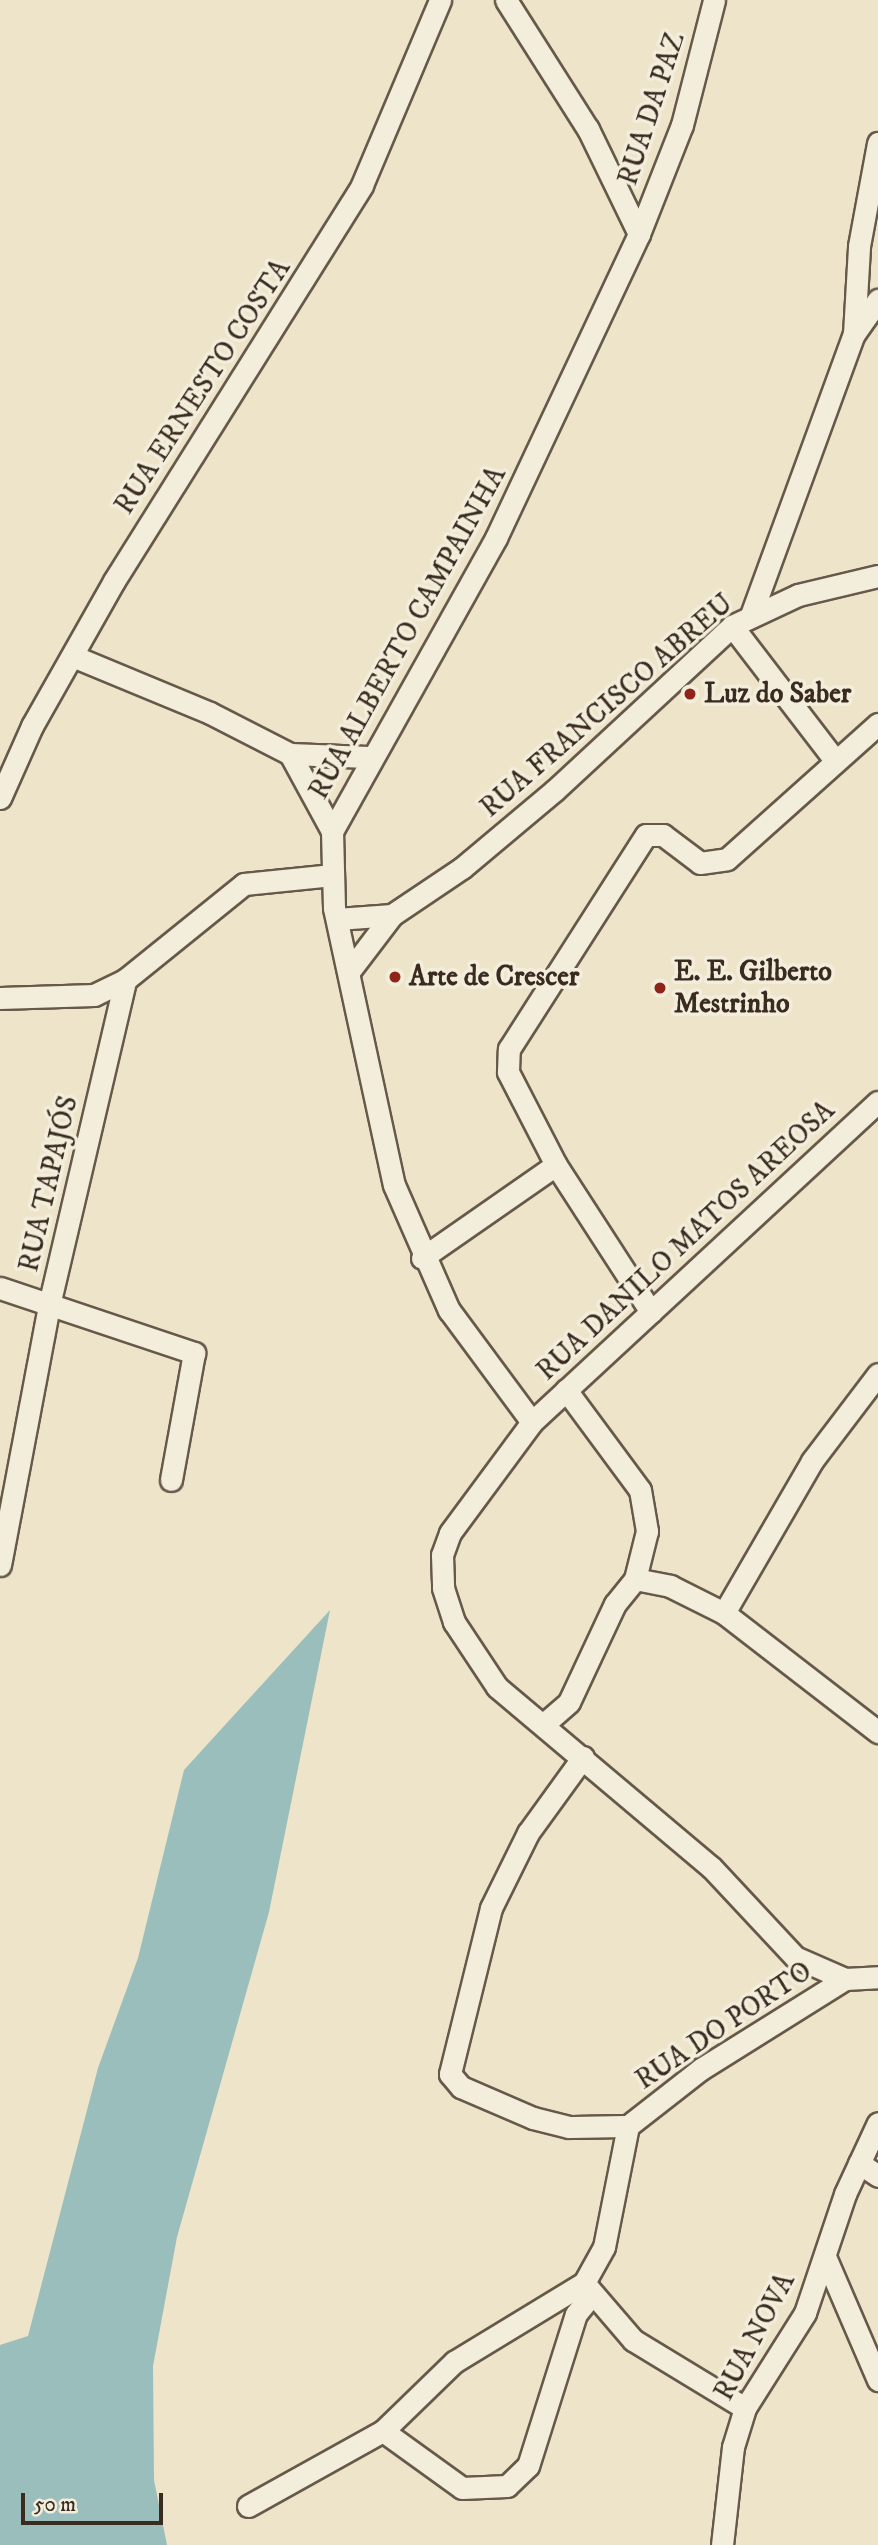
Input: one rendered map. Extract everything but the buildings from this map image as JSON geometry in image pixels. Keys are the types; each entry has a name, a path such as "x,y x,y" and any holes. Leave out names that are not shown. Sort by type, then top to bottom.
{"street":[{"name":"RUA ERNESTO COSTA","path":"0,798 32,726 75,657 176,477 362,185 393,122 440,0"},
{"path":"506,0 588,129 639,234"},
{"name":"RUA DA PAZ","path":"639,234 682,125 714,0"},
{"path":"854,334 859,246 878,143"},
{"name":"RUA ALBERTO CAMPAINHA","path":"532,1422 449,1311 422,1258 376,1114 351,969 337,919 332,831 369,757 496,538 639,234"},
{"path":"751,615 854,334 878,300"},
{"name":"RUA FRANCISCO ABREU","path":"351,969 392,915 462,867 555,790 732,626 751,615 798,596 878,576"},
{"path":"732,626 835,760"},
{"path":"75,657 210,713 289,754 369,757"},
{"path":"651,1312 556,1165 506,1061 540,996 646,835 658,832 701,863 718,863 738,852 835,760 878,724"},
{"path":"289,754 332,831"},
{"path":"0,998 94,995 125,980 244,884 333,875"},
{"path":"337,919 392,915"},
{"name":"RUA TAPAJÓS","path":"0,1565 50,1301 125,980"},
{"name":"RUA DANILO MATOS AREOSA","path":"532,1422 878,1102"},
{"path":"422,1258 556,1165"},
{"path":"0,1288 50,1301 194,1353 171,1480"},
{"path":"724,1613 763,1541 797,1494 812,1461 878,1374"},
{"path":"544,1724 569,1702 615,1604 635,1579 647,1531 646,1506 622,1462 566,1390"},
{"path":"532,1422 450,1533 442,1555 443,1588 454,1622 497,1687 711,1867 795,1957 845,1979"},
{"path":"635,1579 670,1586 724,1613 878,1732"},
{"path":"583,1757 527,1833 491,1908 450,2074 461,2087 533,2118 569,2126 628,2126"},
{"name":"RUA DO PORTO","path":"383,2431 462,2488 507,2486 528,2466 576,2314 604,2247 628,2126 701,2069 845,1979 878,1977"},
{"name":"RUA NOVA","path":"722,2545 733,2447 745,2408 805,2312 827,2259 859,2163 878,2123"},
{"path":"859,2163 878,2176"},
{"path":"827,2259 878,2380"},
{"path":"248,2506 383,2431 462,2355 588,2289 633,2340 745,2408"}],"water":[{"path":"330,1610 269,1912 177,2237 153,2366 154,2480 167,2545 0,2545 0,2345 28,2336 98,2068 138,1958 184,1770"}],"place":[{"name":"Luz do Saber","path":"690,694"},
{"name":"Arte de Crescer","path":"395,977"},
{"name":"E. E. Gilberto Mestrinho","path":"660,988"}]}
